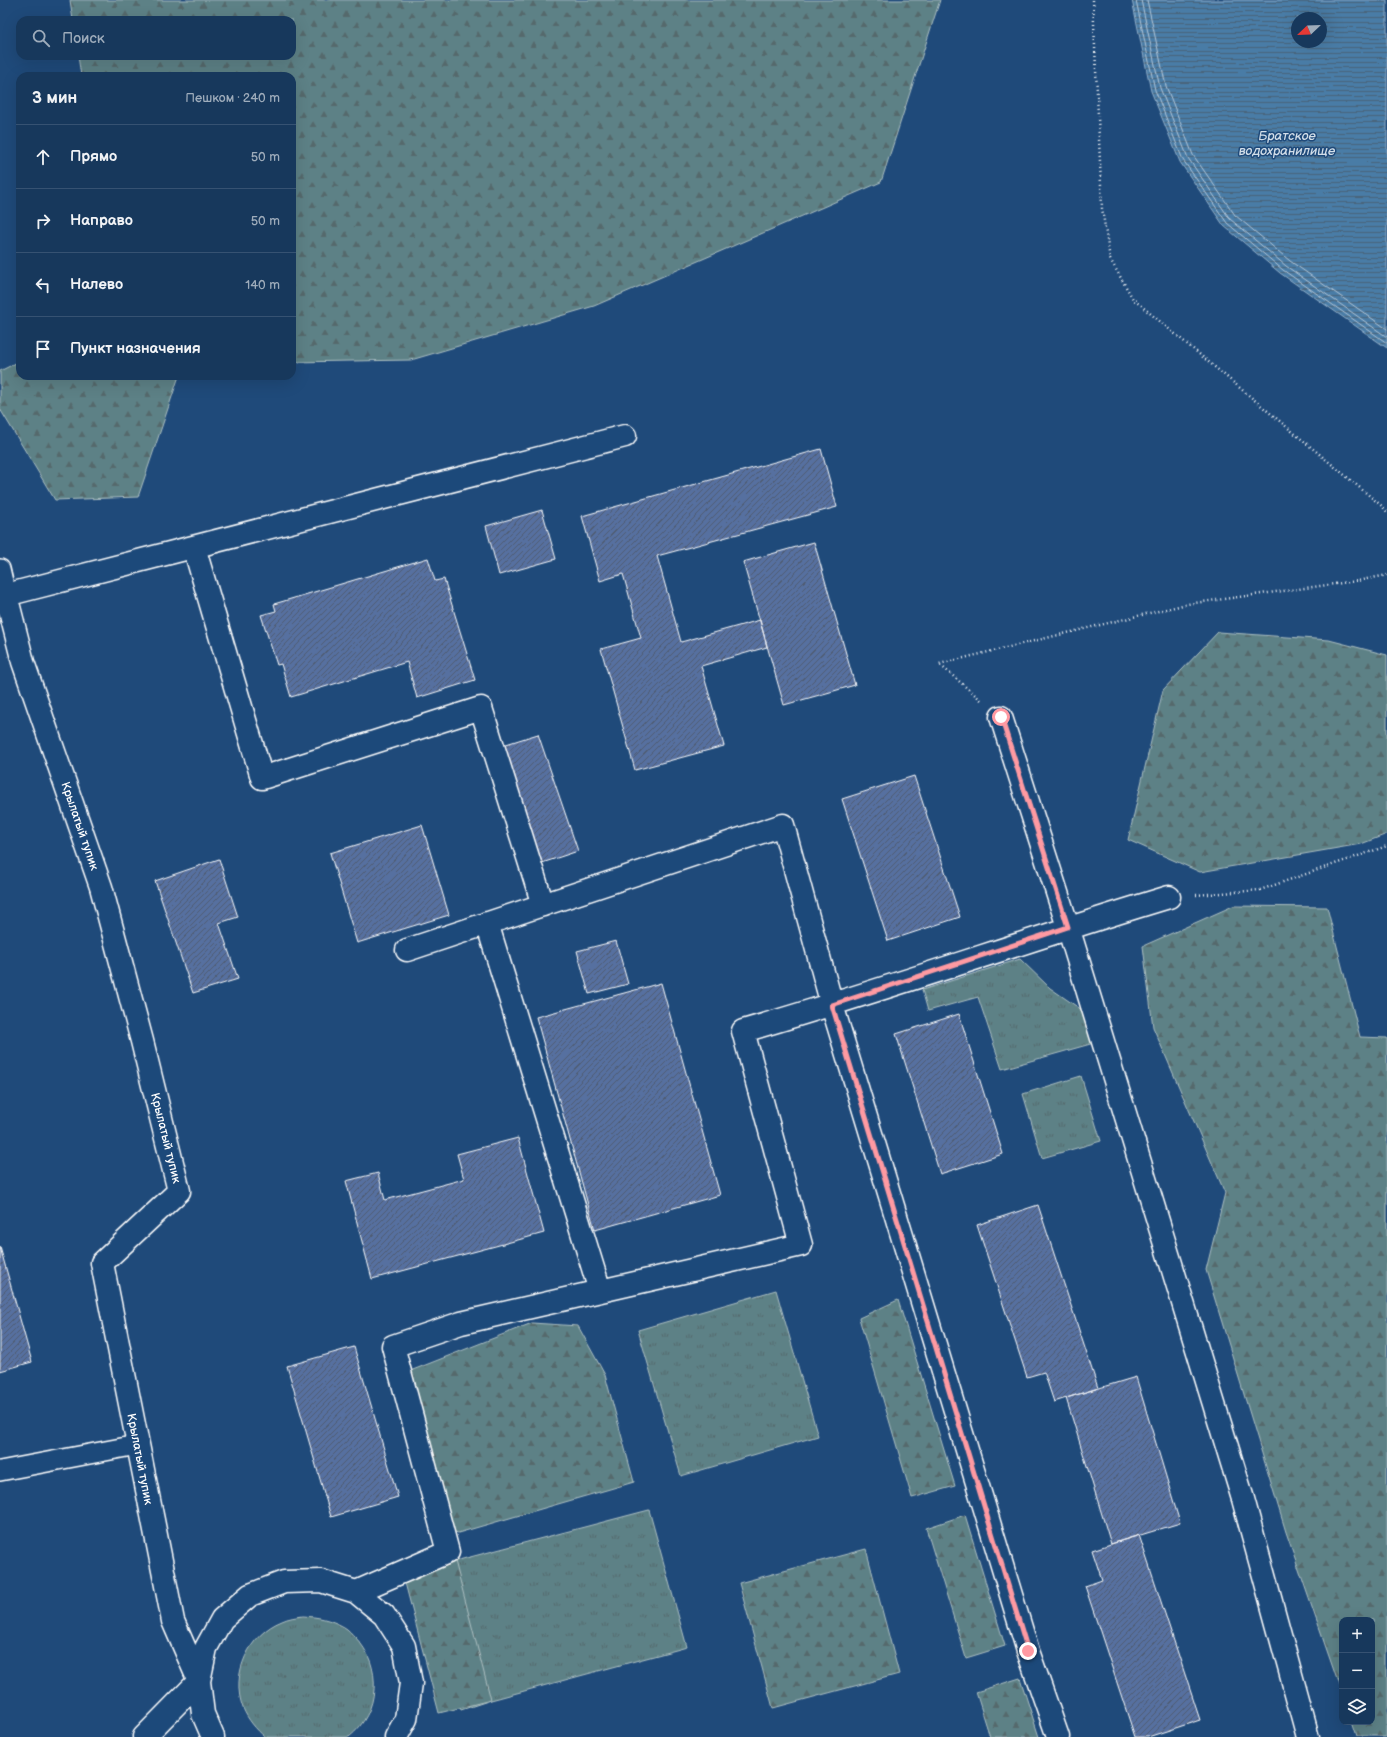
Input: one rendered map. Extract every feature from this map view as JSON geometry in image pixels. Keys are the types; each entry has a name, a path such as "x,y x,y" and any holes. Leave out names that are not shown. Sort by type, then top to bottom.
{"street":[{"path":"3,595 625,436"},
{"path":"194,547 262,778 481,708 543,905"},
{"name":"Крылатый тупик","path":"3,595 23,662 101,888 142,1041 179,1191 102,1263 172,1621 199,1681"},
{"path":"1001,717 1068,927 1243,1499 1308,1737"},
{"path":"407,950 783,826 832,1005 1028,1651 1058,1737"},
{"path":"356,1592 448,1552 393,1346 461,1323 801,1245 743,1031 832,1005 1068,927 1169,897"},
{"path":"487,923 600,1291"},
{"path":"213,1737 203,1714 199,1681 206,1648 222,1619 250,1595 284,1582 321,1581 356,1592 384,1615 404,1646 411,1682 406,1719 396,1737"},
{"path":"144,1737 199,1681"}],"lane":[{"path":"0,569 3,595"},
{"path":"0,1472 137,1445"}],"path":[{"path":"1093,0 1102,208 1110,259 1133,299 1383,507 1387,512"},
{"path":"1001,717 939,664 1187,604 1357,581 1387,575"},
{"path":"1169,897 1260,890 1387,846"}],"green space":[{"path":"70,0 940,0 881,182 594,306 411,360 296,362 296,72 80,72 79,60 296,60 296,16 72,16"},
{"path":"16,363 16,380 178,380 138,497 55,500 0,409 0,371"},
{"path":"1218,632 1329,640 1387,655 1387,834 1361,844 1200,872 1128,840 1163,690"},
{"path":"1233,906 1327,907 1360,1037 1387,1038 1387,1737 1357,1737 1353,1725 1375,1725 1375,1617 1339,1617 1339,1685 1286,1532 1206,1270 1225,1193 1153,1027 1143,946"},
{"path":"1020,959 1050,988 1092,1017 1094,1043 1002,1069 978,997 928,1011 922,990"},
{"path":"1081,1076 1101,1141 1042,1158 1023,1094"},
{"path":"776,1290 818,1436 681,1476 638,1330"},
{"path":"898,1300 955,1486 912,1498 859,1318"},
{"path":"532,1323 578,1326 605,1375 634,1482 458,1533 438,1526 395,1377"},
{"path":"649,1510 687,1647 491,1700 461,1710 423,1573 455,1561"},
{"path":"965,1515 1005,1646 966,1658 926,1528"},
{"path":"866,1549 899,1674 773,1708 739,1583"},
{"path":"455,1561 491,1700 439,1713 403,1575"},
{"path":"303,1616 334,1622 348,1630 364,1648 370,1661 374,1675 372,1702 367,1715 359,1727 349,1737 265,1737 252,1724 243,1708 239,1682 245,1657 252,1645 260,1635 270,1627 287,1619"},
{"path":"1020,1678 1039,1737 990,1737 976,1692"}],"water":[{"name":"Братское водохранилище","path":"1132,0 1387,0 1387,348 1280,273 1224,226 1180,162 1151,91"}],"building":[{"path":"821,449 837,507 657,556 681,642 760,620 767,647 701,666 724,746 635,770 601,649 641,638 623,574 600,581 582,516"},
{"path":"542,510 556,559 499,575 486,526"},
{"path":"814,542 855,685 784,705 743,562"},
{"path":"428,558 435,581 444,579 475,680 417,698 407,662 291,697 281,664 277,665 261,615 276,611 274,604"},
{"path":"538,734 578,851 542,863 503,745"},
{"path":"914,776 960,917 888,941 842,799"},
{"path":"422,825 449,915 357,943 330,853"},
{"path":"219,859 238,917 219,923 238,979 193,993 155,881"},
{"path":"616,941 628,984 589,994 577,951"},
{"path":"661,983 720,1195 595,1230 536,1017"},
{"path":"959,1014 1003,1154 940,1174 896,1034"},
{"path":"518,1138 544,1233 372,1279 346,1181 378,1173 385,1200 464,1179 457,1154"},
{"path":"1038,1205 1098,1388 1054,1402 1044,1372 1027,1377 977,1225"},
{"path":"0,1247 32,1362 0,1371"},
{"path":"354,1347 398,1497 331,1517 287,1366"},
{"path":"1136,1377 1180,1523 1111,1544 1066,1398"},
{"path":"1139,1535 1200,1720 1148,1737 1135,1737 1085,1586 1102,1580 1092,1550"}],"route":[{"path":"1001,717 1068,927 832,1005 1028,1651"}]}
